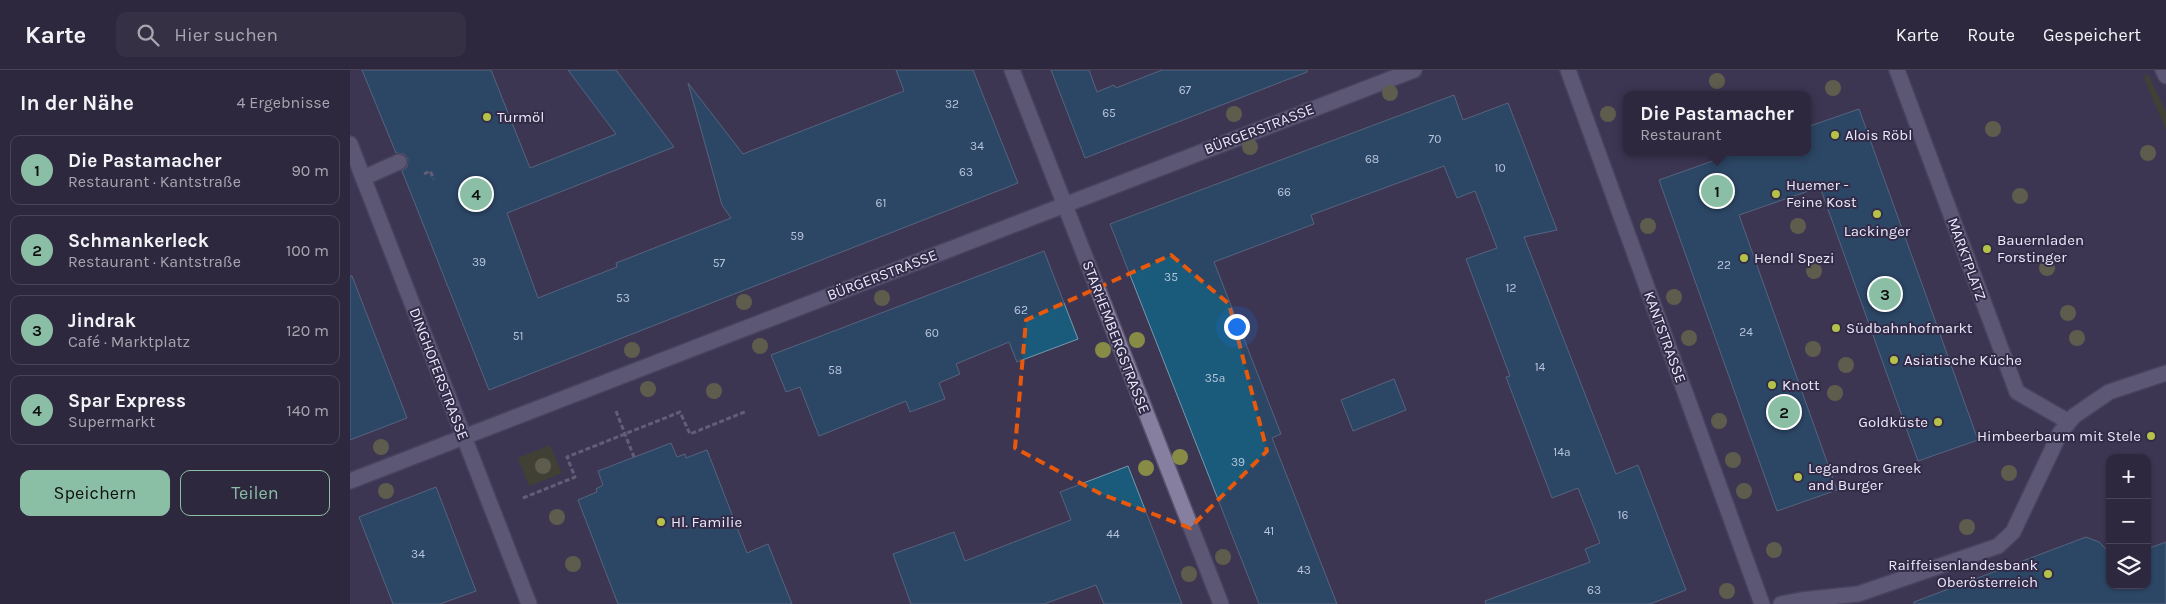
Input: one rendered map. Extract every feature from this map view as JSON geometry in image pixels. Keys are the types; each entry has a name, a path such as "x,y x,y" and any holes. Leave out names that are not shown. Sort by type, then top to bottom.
{"street":[{"name":"STARHEMBERGSTRASSE","path":"1012,70 1221,604"},
{"name":"BÜRGERSTRASSE","path":"350,481 1414,70"},
{"name":"KANTSTRASSE","path":"1568,70 1762,604"},
{"name":"MARKTPLATZ","path":"1897,70 2017,392 2069,422"},
{"path":"2163,70 2166,76"},
{"name":"DINGHOFERSTRASSE","path":"350,144 529,604"},
{"path":"363,178 399,162"},
{"path":"1781,604 1858,594 1998,546 2013,532 2060,433 2074,416 2109,392 2166,373"}],"path":[{"path":"616,411 634,457"},
{"path":"523,498 575,478 566,457 680,412 690,434 747,411"}],"highlighted area":[{"path":"1171,255 1229,304 1267,451 1190,528 1101,494 1015,448 1026,320"}],"green space":[{"path":"2148,74 2166,112 2166,130 2145,80 2145,75"},
{"path":"550,445 562,473 529,486 518,458"}],"building":[{"path":"362,70 491,70 530,168 616,134 568,70 616,70 674,147 507,213 538,298 617,267 616,263 731,218 722,205 688,83 743,154 904,91 896,70 973,70 1018,183 489,390 402,171 407,167 408,159 404,154 396,153"},
{"path":"1051,70 1089,70 1097,92 1114,85 1116,88 1162,70 1307,70 1307,72 1085,158"},
{"path":"1454,95 1463,120 1508,103 1557,230 1524,237 1616,474 1638,465 1686,590 1650,604 1486,604 1485,601 1590,562 1585,549 1600,543 1578,488 1552,498 1506,377 1510,376 1466,259 1497,248 1475,191 1457,198 1444,166 1311,215 1314,224 1214,262 1281,434 1272,438 1337,604 1259,604 1110,224"},
{"path":"1859,109 1978,440 1918,461 1820,187 1739,215 1837,490 1777,511 1659,180 1727,156 1811,156 1811,126"},
{"path":"1044,251 1078,339 1017,362 1009,342 956,364 960,374 939,383 945,399 910,412 906,401 819,436 800,387 786,392 771,355"},
{"path":"350,276 352,276 407,418 350,440"},
{"path":"1394,379 1406,410 1353,431 1341,400"},
{"name":"Hl. Familie","path":"671,443 677,457 685,454 686,458 707,450 747,553 768,544 792,604 618,604 578,500 597,492 596,489 603,485 598,471"},
{"path":"1128,466 1182,604 1104,604 1096,585 1044,604 911,604 893,554 954,532 965,561 1071,520 1060,492"},
{"path":"436,487 476,591 440,604 393,604 359,517"},
{"name":"Raiffeisenlandesbank Oberösterreich","path":"2086,537 2099,542 2106,549 2106,589 2151,589 2151,548 2166,542 2166,604 1914,604 1914,602"}],"place":[{"name":"Turmöl","path":"487,117"},
{"name":"Alois Röbl","path":"1835,135"},
{"name":"Die Pastamacher","path":"1717,191"},
{"name":"Spar Express","path":"476,194"},
{"name":"Huemer - Feine Kost","path":"1776,194"},
{"name":"Lackinger","path":"1877,214"},
{"name":"Bauernladen Forstinger","path":"1987,249"},
{"name":"Hendl Spezi","path":"1744,258"},
{"name":"Jindrak","path":"1885,294"},
{"name":"Südbahnhofmarkt","path":"1836,328"},
{"name":"Asiatische Küche","path":"1894,360"},
{"name":"Knott","path":"1772,385"},
{"name":"Schmankerleck","path":"1784,412"},
{"name":"Goldküste","path":"1938,422"},
{"name":"Himbeerbaum mit Stele","path":"2151,436"},
{"name":"Legandros Greek and Burger","path":"1798,477"},
{"name":"Hl. Familie","path":"661,522"},
{"name":"Raiffeisenlandesbank Oberösterreich","path":"2048,574"}]}
